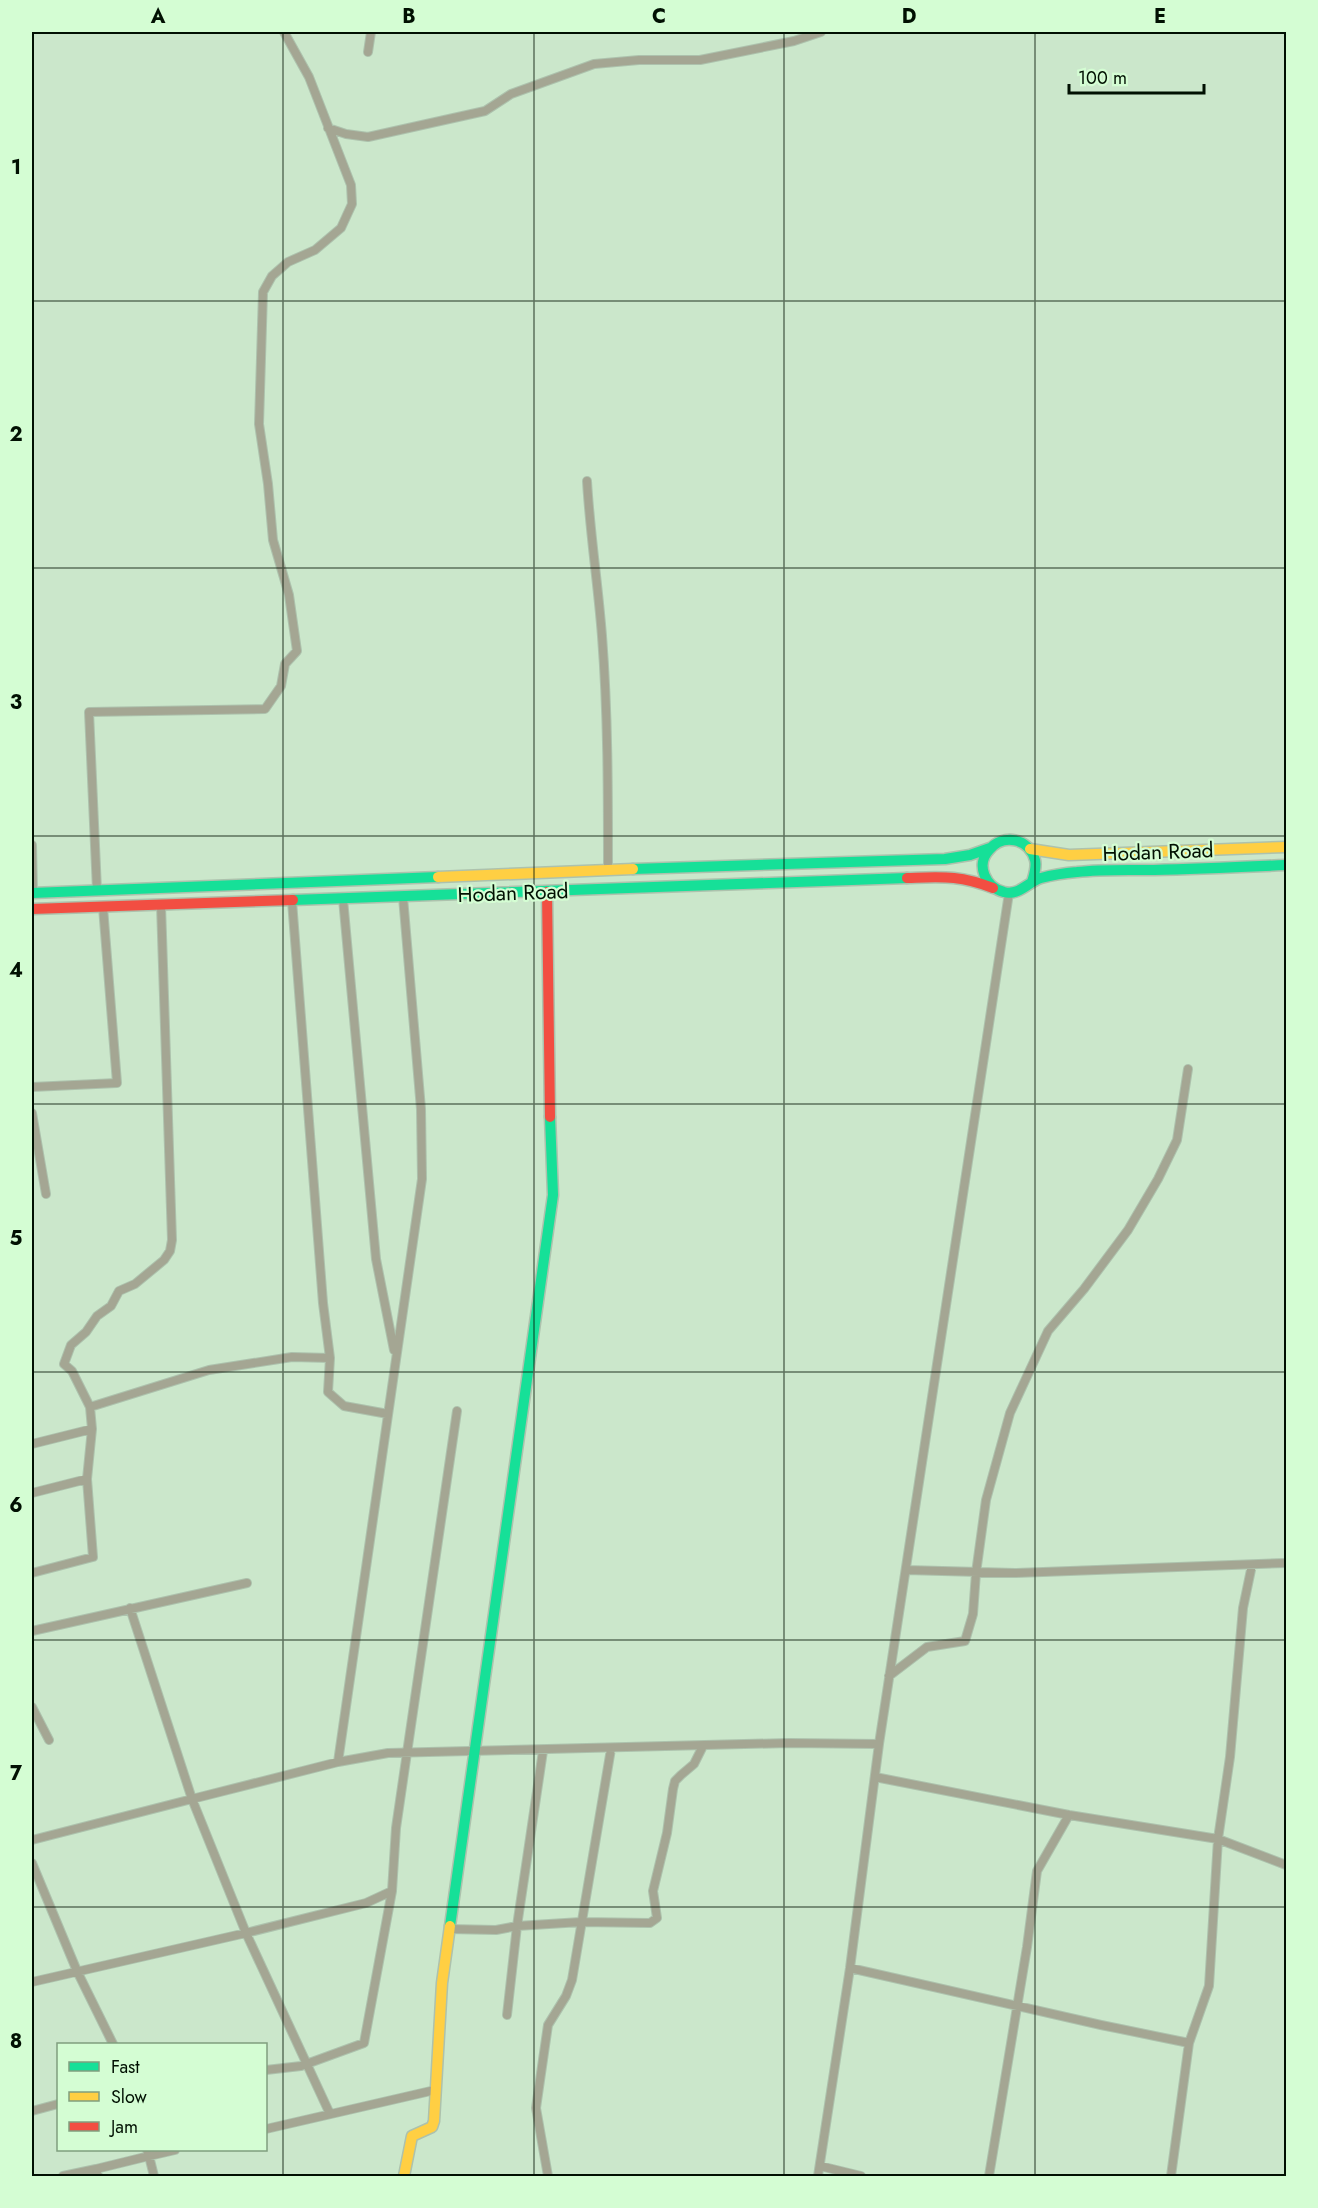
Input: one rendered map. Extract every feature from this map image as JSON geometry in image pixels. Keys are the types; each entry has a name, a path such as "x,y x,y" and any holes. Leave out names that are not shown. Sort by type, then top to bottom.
{"main road":[{"name":"Hodan Road","path":"32,893 945,859 970,855 990,848 997,842 1015,839 1030,849 1069,855 1287,847"},
{"path":"990,848 983,864 987,881 993,888"},
{"path":"1030,849 1036,865 1032,882"},
{"name":"Hodan Road","path":"32,909 949,877 969,879 1009,893 1018,892 1032,882 1068,873 1287,865"},
{"path":"404,2176 412,2136 426,2131 435,2121 442,1983 553,1195 548,1055 547,892"}],"street":[{"path":"97,890 88,712 265,709 281,686 285,664 297,651 289,595 273,540 259,424 263,292 272,276 288,262 315,250 341,228 352,204 351,185 309,77 284,32"},
{"path":"368,52 370,32"},
{"path":"328,128 346,134 368,137 485,111 511,94 594,64 639,60 700,60 794,41 821,32"},
{"path":"587,481 602,637 608,870"},
{"path":"32,845 32,893"},
{"path":"818,2176 850,1968 889,1676 1009,893"},
{"path":"338,1762 422,1179 421,1109 403,897"},
{"path":"343,899 376,1259 396,1357"},
{"path":"292,900 324,1311 330,1358 328,1392 344,1406 388,1414"},
{"path":"32,1572 93,1557 87,1479 92,1429 90,1407 72,1371 64,1364 71,1345 86,1332 97,1316 111,1306 119,1291 135,1284 164,1260 170,1251 172,1240 161,905"},
{"path":"32,1087 117,1083 103,907"},
{"path":"889,1676 927,1647 965,1641 973,1614 986,1500 1010,1413 1048,1331 1084,1289 1128,1230 1158,1179 1177,1140 1188,1069"},
{"path":"32,1113 46,1194"},
{"path":"90,1407 209,1370 292,1357 330,1358"},
{"path":"267,2070 307,2063 364,2043 392,1891 396,1828 457,1411"},
{"path":"32,1444 92,1429"},
{"path":"32,1493 87,1479"},
{"path":"906,1570 976,1573 1287,1563"},
{"path":"1171,2176 1189,2043 1209,1986 1218,1839 1230,1757 1243,1608 1252,1564"},
{"path":"32,1631 247,1583"},
{"path":"130,1608 192,1799 246,1933 330,2114"},
{"path":"32,1707 49,1740"},
{"path":"32,1840 338,1762 388,1753 879,1744"},
{"path":"449,1929 495,1930 517,1926 581,1922 650,1923 657,1918 653,1891 667,1833 675,1781 694,1764 703,1746"},
{"path":"544,2176 536,2108 544,2041 548,2025 569,1989 611,1749"},
{"path":"507,2015 517,1926 543,1751"},
{"path":"874,1777 1069,1815 1218,1839 1287,1865"},
{"path":"989,2176 1037,1871 1069,1815"},
{"path":"32,1863 77,1971 113,2043"},
{"path":"32,1982 366,1903 392,1891"},
{"path":"850,1968 1189,2043"},
{"path":"267,2129 435,2090"},
{"path":"32,2110 57,2104"},
{"path":"63,2176 97,2173 148,2153 166,2151"},
{"path":"148,2153 154,2176"},
{"path":"820,2166 861,2176"}],"traffic: fast":[{"path":"1032,882 1035,860 1032,853 1022,843 1015,840 1001,841 985,856 984,875 992,886 1009,893 1041,878 1072,872 1286,865"},
{"path":"633,869 945,859 970,855 990,848"},
{"path":"32,893 438,877"},
{"path":"293,900 907,878"},
{"path":"450,1926 553,1195 550,1117"}],"traffic: slow":[{"path":"1030,849 1069,855 1286,847"},
{"path":"438,877 633,869"},
{"path":"404,2176 412,2136 432,2127 434,2121 442,1983 450,1926"}],"traffic: jam":[{"path":"907,878 960,879 993,888"},
{"path":"547,892 550,1117"},
{"path":"32,909 293,900"}]}
